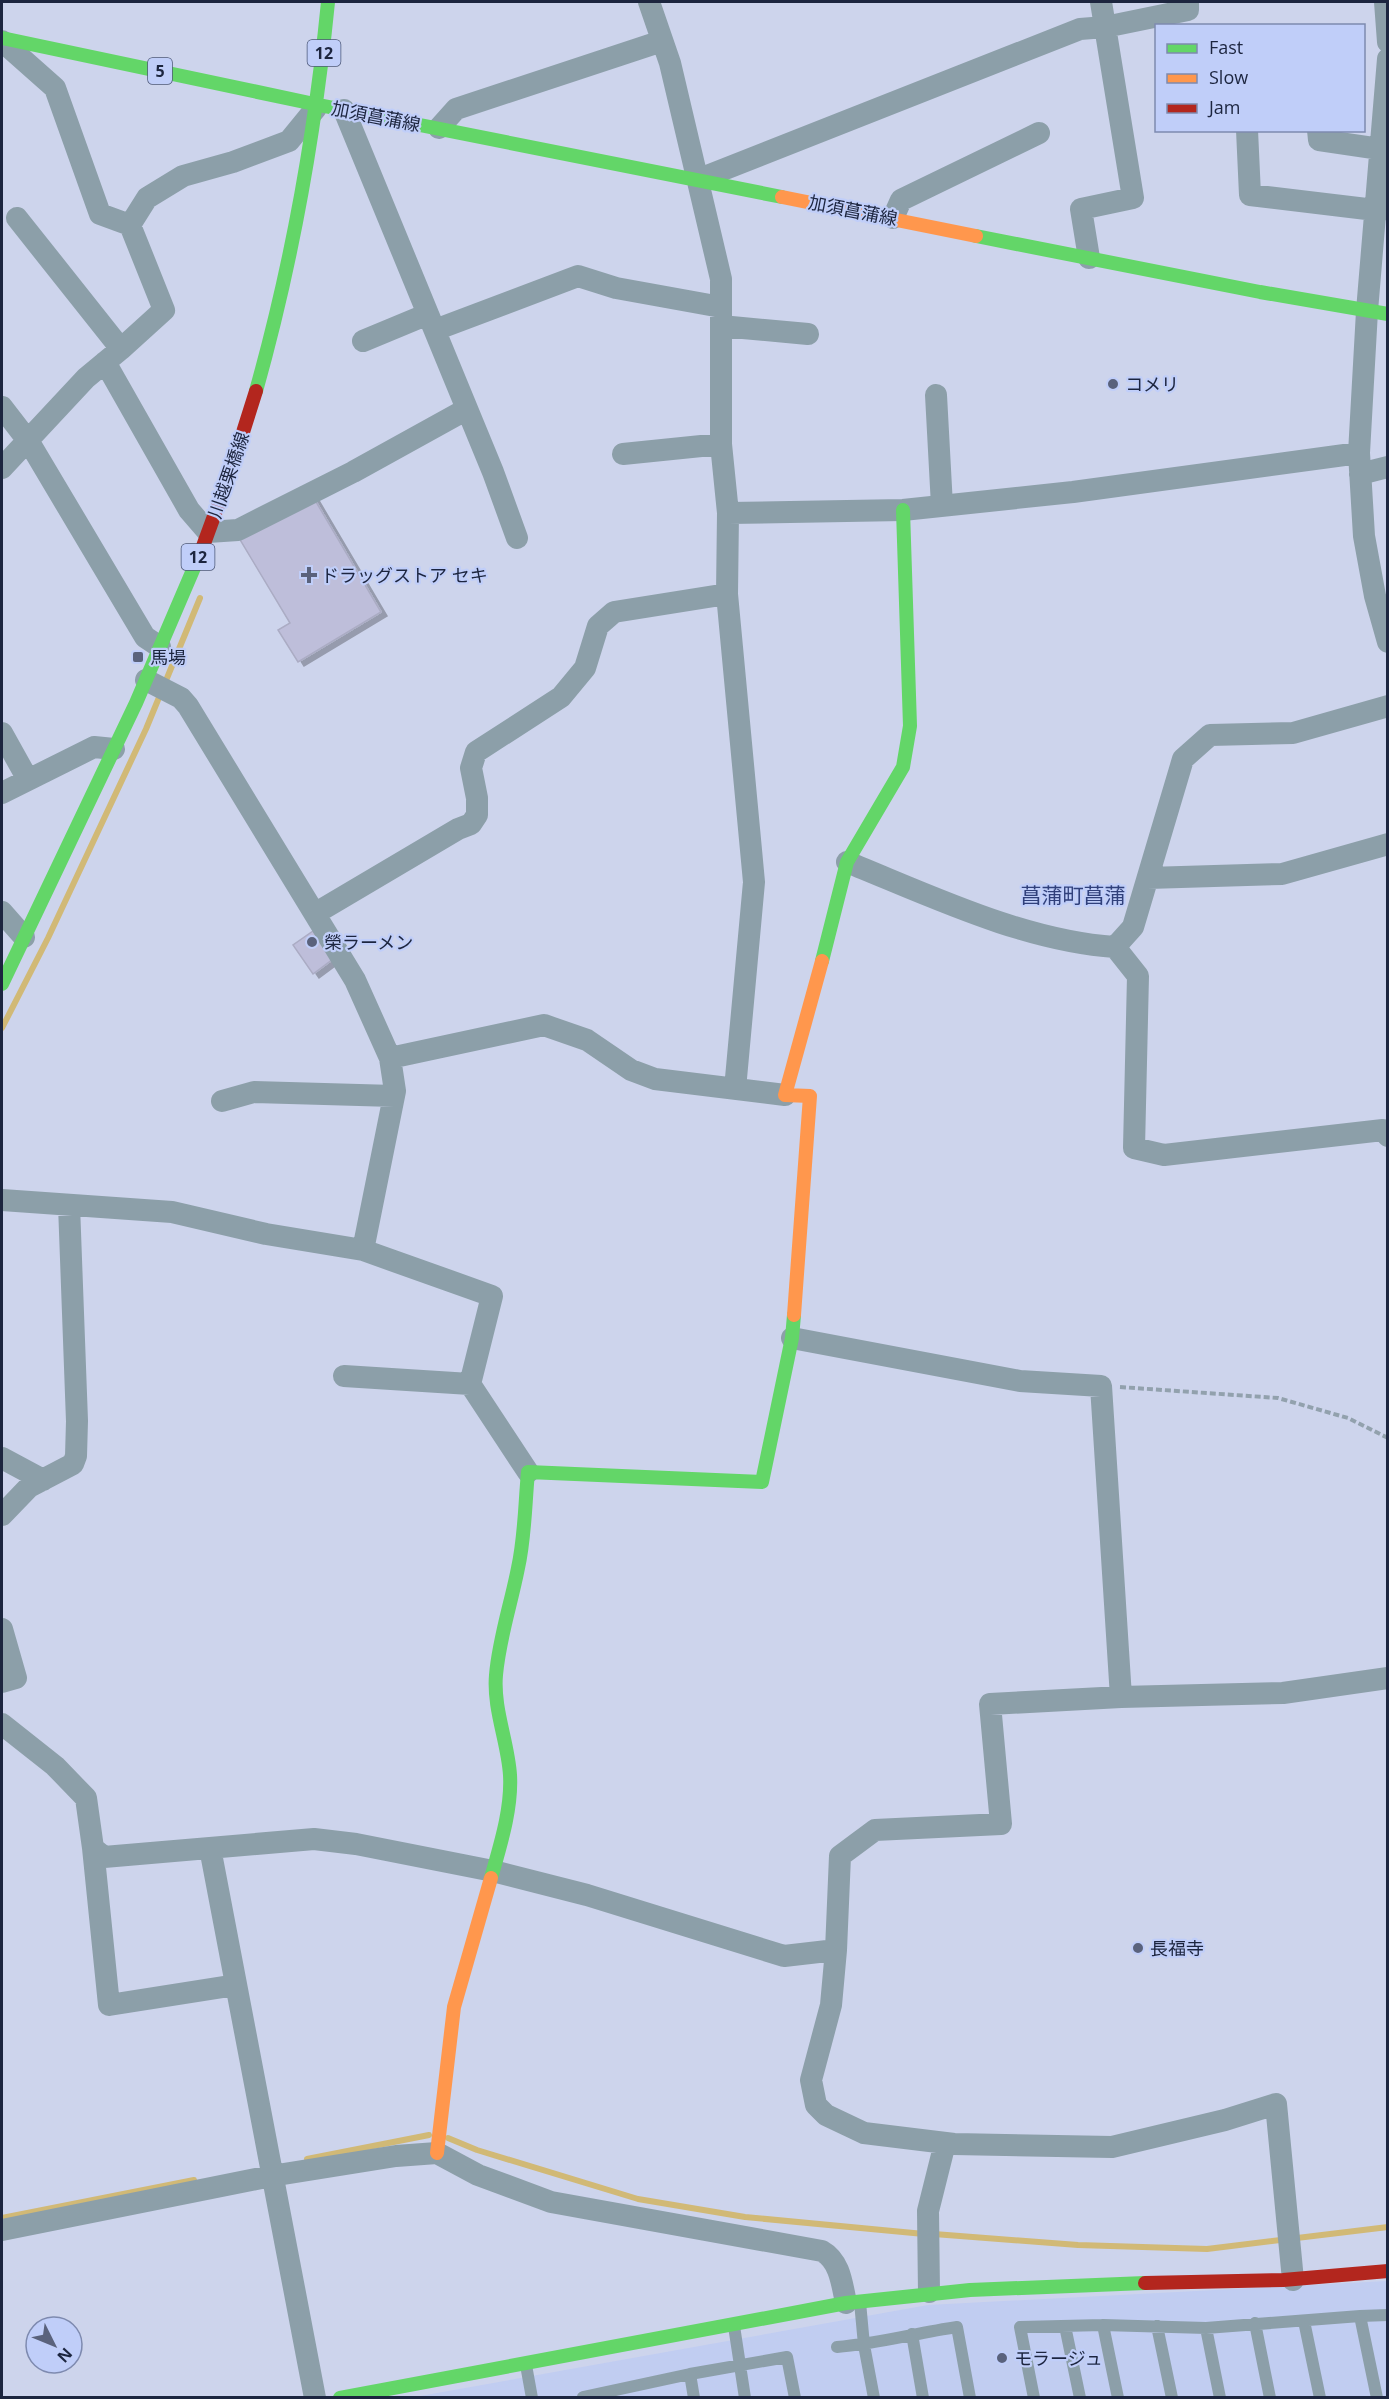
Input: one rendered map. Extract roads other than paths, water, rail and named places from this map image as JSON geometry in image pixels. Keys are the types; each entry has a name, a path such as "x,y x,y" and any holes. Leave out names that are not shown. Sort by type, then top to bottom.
{"street":[{"name":"川越栗橋線","path":"2,984 146,680 208,532 267,352 281,296 318,105 328,2"},
{"path":"649,2 670,63 721,279 721,444 728,513 727,594 754,882 735,1089"},
{"path":"1089,258 1081,208 1133,198 1101,2"},
{"path":"697,180 1080,28 1105,27 1188,10 1188,2"},
{"path":"1385,2 1388,42"},
{"name":"5","path":"2,40 318,105"},
{"path":"2,40 55,88 100,214 130,225 164,309 86,378 2,468"},
{"path":"439,128 456,109 662,40"},
{"path":"1388,59 1380,149 1381,210 1377,313 1360,463 1364,536 1375,596 1388,642"},
{"name":"加須菖蒲線","path":"318,105 1377,313"},
{"path":"130,225 147,198 183,176 233,162 289,141 318,105"},
{"path":"344,110 467,409 517,538"},
{"path":"1247,132 1250,195 1381,210"},
{"path":"1318,132 1319,140 1380,149"},
{"path":"893,218 901,200 1039,133"},
{"path":"16,218 113,356 189,510 208,532 238,530 353,472 467,409"},
{"path":"363,341 578,276 721,317 808,334"},
{"path":"936,395 942,506"},
{"path":"2,407 28,442 145,637 160,647"},
{"path":"623,454 721,444"},
{"path":"728,513 903,510 1360,463 1388,467"},
{"path":"785,1095 847,862 903,767 910,726 903,510"},
{"path":"316,913 458,829 471,824 477,815 477,798 471,768 476,752 561,697 585,668 598,627 614,612 727,594"},
{"path":"146,680 181,698 188,706 355,980 390,1058 395,1091 363,1250"},
{"path":"1115,947 1133,927 1183,759 1210,735 1293,733 1388,706"},
{"path":"2,733 27,778"},
{"path":"2,793 27,778 94,747 114,749"},
{"path":"1148,878 1282,874 1388,844"},
{"path":"847,862 987,919 1087,945 1115,947 1138,976 1134,1148 1164,1155 1383,1130 1388,1136"},
{"path":"2,912 24,937"},
{"path":"390,1058 544,1025 587,1040 631,1070 655,1079 810,1096 792,1338 762,1482 528,1472"},
{"path":"222,1101 254,1092 394,1096"},
{"path":"2,1200 172,1212 266,1234 363,1250 492,1296 470,1384 528,1472 519,1565 501,1642 496,1677 496,1702 506,1742 510,1776 508,1809 493,1871 454,2007 437,2153"},
{"path":"2,1515 29,1487 73,1464 76,1456 77,1421 69,1205"},
{"path":"792,1338 1020,1381 1101,1386 1121,1697"},
{"path":"344,1376 470,1384"},
{"path":"2,1458 43,1480"},
{"path":"2,1629 16,1678 2,1682"},
{"path":"1293,2280 1276,2104 1226,2120 1112,2147 945,2143 864,2133 826,2115 816,2105 811,2080 831,2005 840,1856 874,1830 1001,1824 990,1704 1121,1697 1283,1693 1388,1678"},
{"path":"2,1724 55,1766 86,1798 109,2005 236,1985"},
{"path":"93,1848 105,1857 314,1839 356,1844 493,1871 587,1895 784,1956 836,1950"},
{"path":"210,1848 315,2397"},
{"path":"929,2292 928,2211 945,2143"},
{"path":"2,2230 271,2176 396,2156 437,2153 478,2175 551,2202 822,2251 832,2257 853,2302"},
{"path":"340,2397 383,2394 526,2364 853,2302 929,2292 1047,2286 1293,2280 1388,2271"}],"lane":[{"path":"853,2302 874,2397"},
{"path":"1034,2397 1020,2326 1103,2325 1206,2328 1388,2315"},
{"path":"1360,2316 1377,2397"},
{"path":"1304,2320 1320,2397"},
{"path":"1255,2323 1270,2397"},
{"path":"733,2325 745,2397"},
{"path":"1103,2325 1118,2397"},
{"path":"1065,2326 1080,2397"},
{"path":"1157,2326 1172,2397"},
{"path":"837,2348 957,2327 970,2397"},
{"path":"1206,2328 1220,2397"},
{"path":"912,2334 923,2397"},
{"path":"581,2397 631,2392 690,2374 787,2357 795,2397"},
{"path":"526,2364 532,2397"},
{"path":"690,2374 694,2397"}],"waterway":[{"path":"2,1028 48,938 146,729 200,598"},
{"path":"307,2159 429,2135"},
{"path":"448,2138 477,2150 638,2199 745,2217 924,2234"},
{"path":"2,2218 194,2180"},
{"path":"934,2234 1078,2245 1207,2249 1388,2227"}],"place":[{"name":"コメリ","path":"1113,384"},
{"name":"ドラッグストア セキ","path":"309,575"},
{"name":"馬場","path":"138,657"},
{"name":"榮ラーメン","path":"312,942"},
{"name":"長福寺","path":"1138,1948"},
{"name":"モラージュ","path":"1002,2358"}],"district":[{"name":"菖蒲町菖蒲","path":"1073,895"}]}
